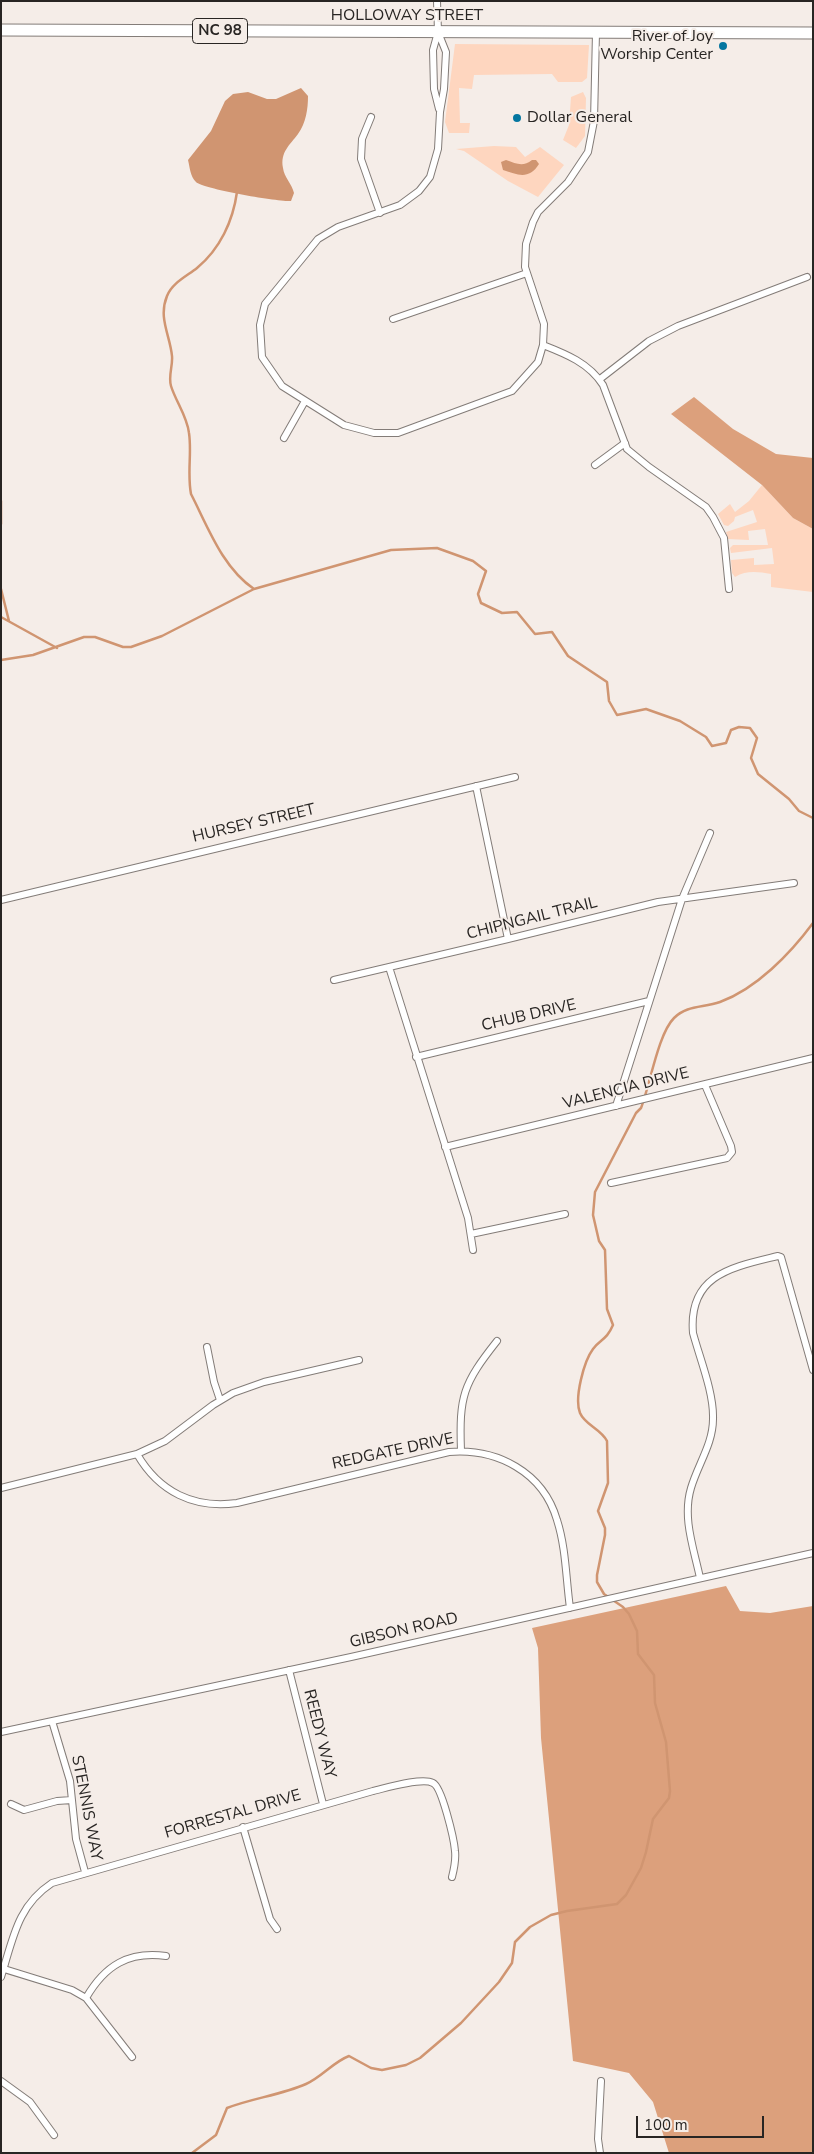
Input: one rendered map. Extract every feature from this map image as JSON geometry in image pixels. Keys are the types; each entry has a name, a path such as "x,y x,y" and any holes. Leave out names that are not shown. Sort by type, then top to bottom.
{"highway":[{"name":"HOLLOWAY STREET","path":"1,30 813,33"}],"street":[{"path":"437,1 438,32 433,50 434,89 440,112"},
{"path":"438,32 446,52 444,89 440,112 438,149 430,177 419,192 400,205 338,227 318,239 264,304 260,325 262,357 282,386 344,425 374,434 398,433 512,391 538,362 543,345 544,324 527,273 526,244 532,222 538,212 568,182 588,152 594,121 596,32"},
{"path":"371,117 362,139 361,159 380,213"},
{"path":"394,319 527,273"},
{"path":"600,379 649,341 678,326 806,277"},
{"path":"543,345 582,362 600,379 604,385 627,448 649,467 706,507 724,538 729,589"},
{"path":"284,438 305,401"},
{"path":"595,465 625,443"},
{"name":"HURSEY STREET","path":"1,900 514,777"},
{"path":"476,786 508,939"},
{"path":"616,1106 682,899 710,833"},
{"name":"CHIPNGAIL TRAIL","path":"334,980 658,902 794,883"},
{"path":"389,967 468,1218 473,1250"},
{"name":"CHUB DRIVE","path":"416,1057 649,1001"},
{"name":"VALENCIA DRIVE","path":"445,1147 813,1058"},
{"path":"611,1183 727,1158 732,1152 731,1146 704,1085"},
{"path":"471,1234 565,1214"},
{"path":"700,1578 687,1511 692,1487 710,1443 713,1430 712,1403 692,1322 696,1303 706,1286 722,1272 732,1268 778,1256 781,1257 813,1370"},
{"path":"461,1451 460,1417 466,1389 476,1369 497,1341"},
{"path":"207,1347 214,1382 220,1400"},
{"path":"1,1488 137,1454 165,1441 220,1400 251,1386 359,1360"},
{"name":"REDGATE DRIVE","path":"137,1454 148,1471 162,1486 184,1498 211,1505 237,1502 449,1452 486,1453 501,1458 528,1474 545,1494 557,1520 570,1608"},
{"name":"GIBSON ROAD","path":"1,1732 813,1553"},
{"name":"REEDY WAY","path":"289,1670 323,1804"},
{"name":"STENNIS WAY","path":"52,1721 70,1781 76,1839 85,1872"},
{"name":"FORRESTAL DRIVE","path":"1,1977 20,1918 32,1899 52,1883 244,1826 388,1787 420,1781 432,1782 438,1786 456,1850 452,1877"},
{"path":"11,1804 24,1810 58,1801 72,1800"},
{"path":"244,1826 270,1919 278,1929"},
{"path":"86,1998 105,1972 122,1960 150,1954 166,1956"},
{"path":"3,1968 72,1990 86,1998 95,2006 132,2057"},
{"path":"1,2081 30,2102 54,2135"},
{"path":"600,2153 598,2139 601,2081"}],"shaded area":[{"path":"455,44 589,45 587,78 582,82 558,82 552,74 474,75 472,89 459,88 460,123 470,123 469,133 449,133 445,122"},
{"path":"301,88 308,96 306,116 301,130 284,153 282,162 285,174 294,193 291,201 212,188 194,180 188,160 211,131 225,101 233,94 248,92 267,99 276,99"},
{"path":"583,92 586,98 585,136 576,148 563,140 569,125 571,97"},
{"path":"494,146 516,147 525,157 540,147 564,165 538,197 508,181 464,151 456,149"},
{"path":"506,160 523,164 536,160 539,164 531,172 518,175 503,170 501,162"},
{"path":"694,397 733,429 776,454 813,458 813,529 793,518 762,485 671,414"},
{"path":"762,485 793,518 813,529 813,592 771,587 771,574 748,572 735,577 732,573 731,560 754,558 754,565 774,564 772,548 731,553 730,548 733,545 768,545 765,529 748,531 749,540 728,539 726,532 757,522 753,510 735,517 734,521 728,526 724,525 718,514 730,504 735,512 749,501"},
{"path":"726,1586 740,1611 770,1613 813,1606 813,2153 669,2153 653,2102 629,2073 573,2061 541,1738 538,1648 532,1628"}],"waterway":[{"path":"237,192 229,224 219,243 197,268 180,280 169,291 165,304 164,319 172,356 171,386 189,433 191,494 224,558 233,570 254,589"},
{"path":"1,501 1,524"},
{"path":"1,660 33,655 84,637 95,637 123,647 131,647 162,636 254,589 391,550 437,548 473,561 486,571 478,594 481,603 502,613 517,612 535,634 552,632 568,656 607,682 609,701 617,715 646,709 680,721 706,737 712,746 726,743 731,730 739,727 750,728 757,738 751,758 758,774 789,799 799,811 813,818"},
{"path":"1,589 9,621"},
{"path":"1,617 57,648"},
{"path":"192,2153 216,2135 227,2108 306,2084 349,2056 371,2068 382,2070 406,2065 420,2058 461,2023 499,1982 512,1963 515,1942 530,1927 551,1915 617,1904 626,1895 641,1868 653,1819 669,1798 670,1791 666,1742 655,1703 654,1675 638,1654 637,1631 629,1614 623,1607 604,1594 597,1582 605,1535 605,1528 598,1511 608,1483 607,1441 601,1433 582,1417 578,1406 583,1371 596,1345 606,1337 613,1325 607,1309 605,1250 599,1241 593,1215 595,1192 636,1113 641,1108 663,1036 674,1018 684,1011 720,1002 746,989 783,958 813,923"}],"place":[{"name":"River of Joy Worship Center","path":"723,46"},
{"name":"Dollar General","path":"517,118"}]}
